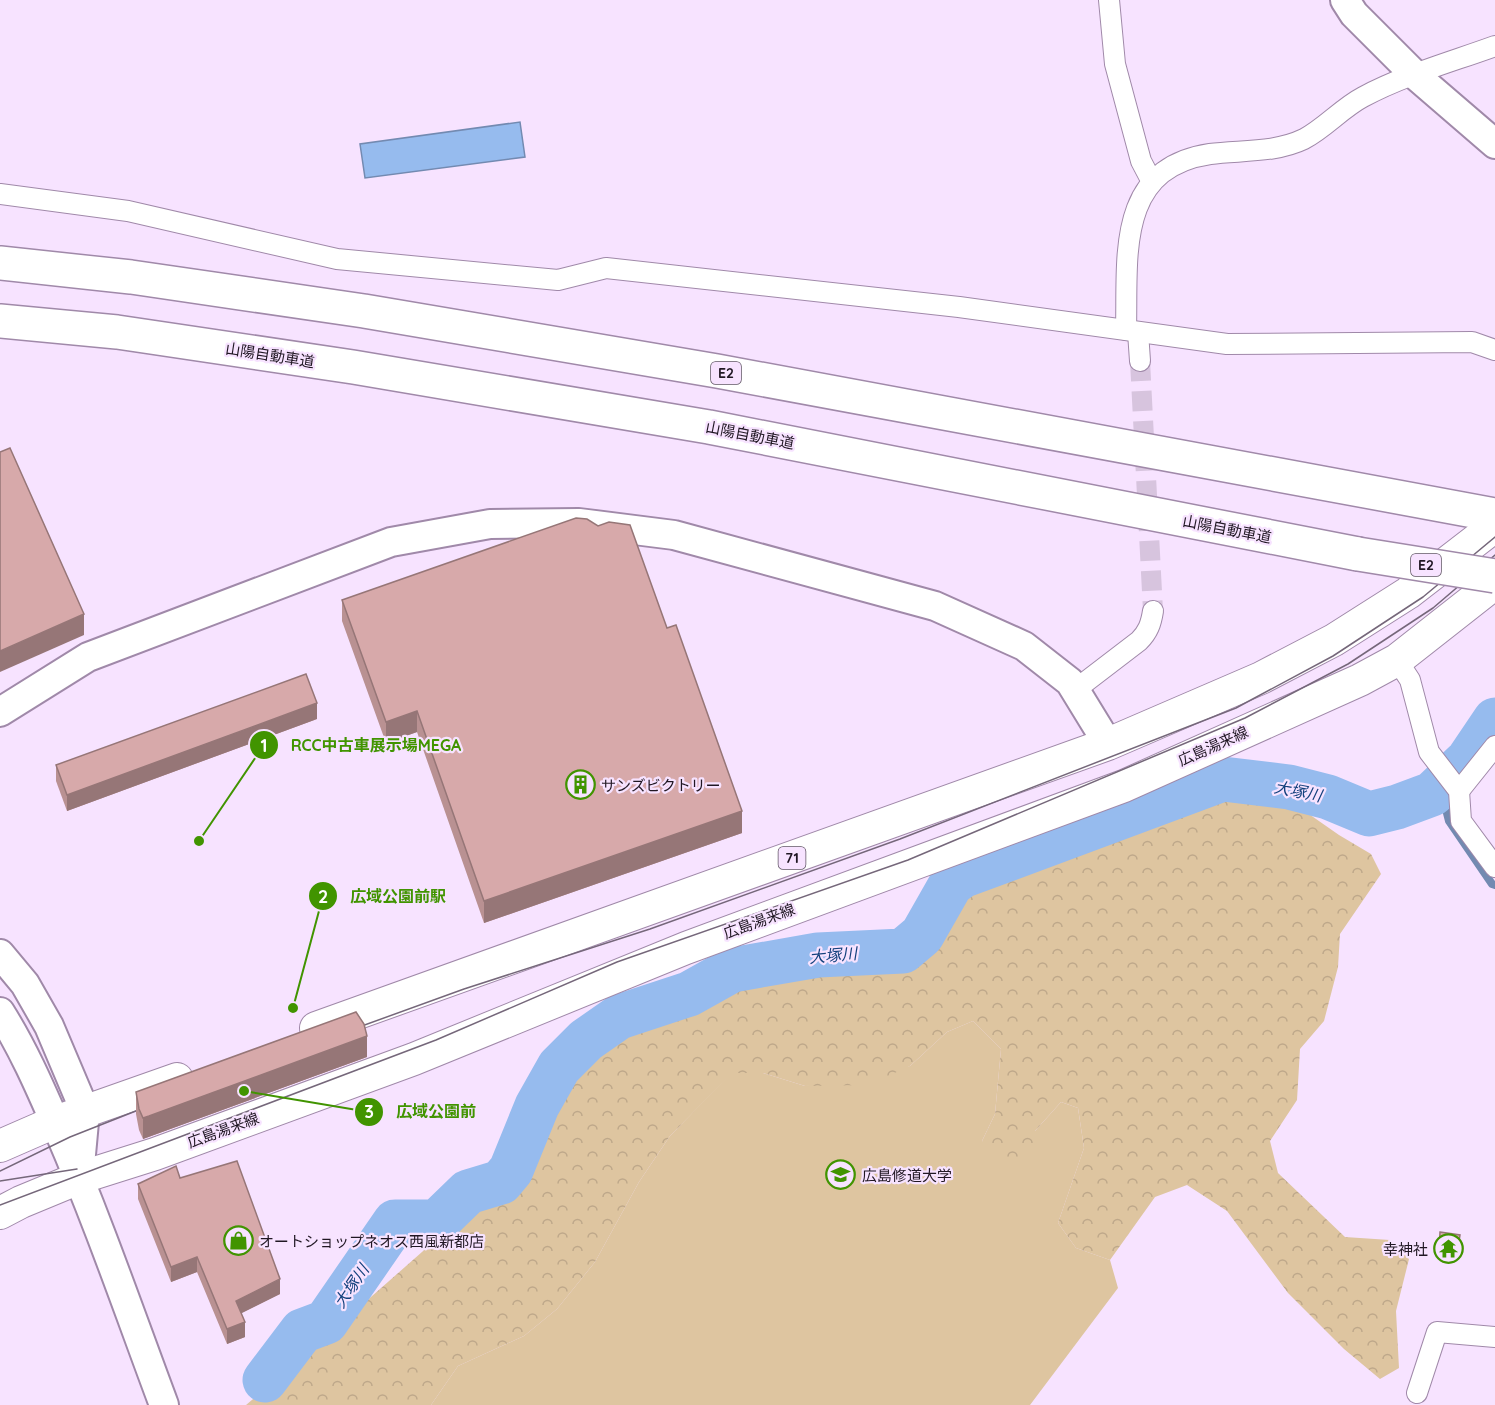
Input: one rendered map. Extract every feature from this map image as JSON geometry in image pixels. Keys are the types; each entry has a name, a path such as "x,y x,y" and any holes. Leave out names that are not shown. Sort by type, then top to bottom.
{"highway":[{"name":"E2","path":"0,263 131,277 388,315 717,371 1495,515"},
{"name":"山陽自動車道","path":"0,321 153,337 709,427 1358,554 1495,576"}],"main road":[{"name":"71","path":"289,1038 1108,744 1261,678 1334,640 1408,593 1495,524"},
{"name":"広島湯来線","path":"0,1213 79,1178 155,1154 414,1059 686,948 1124,786 1350,685 1397,660 1495,583"},
{"path":"0,1146 55,1122 199,1071"}],"street":[{"path":"1108,0 1115,64 1141,161 1152,182"},
{"path":"1345,0 1354,14 1415,75 1495,144"},
{"path":"1140,361 1132,331 1128,241 1131,220 1139,200 1152,182 1169,168 1188,159 1209,154 1288,145 1306,138 1360,98 1495,46"},
{"path":"0,194 128,211 337,259 558,280 606,268 959,307 1227,344 1472,342 1495,350"},
{"path":"0,712 88,657 391,542 490,524 579,523 674,536 935,606 1024,646 1070,682 1108,744"},
{"path":"1075,690 1147,633 1152,622 1153,611"},
{"path":"1397,660 1410,680 1429,752 1459,791 1461,821 1495,867"},
{"path":"1459,791 1495,746"},
{"path":"0,954 25,984 49,1026 85,1111 79,1178"},
{"path":"0,1012 17,1039 79,1178 164,1405"},
{"path":"1417,1393 1437,1332 1495,1337"}],"green space":[{"path":"1248,794 1306,812 1371,854 1381,874 1340,934 1338,967 1324,1021 1300,1049 1297,1100 1270,1141 1278,1173 1345,1237 1390,1240 1409,1259 1396,1311 1399,1368 1380,1379 1344,1349 1288,1293 1227,1211 1187,1185 1155,1197 1110,1260 1076,1248 1058,1223 1084,1148 1078,1108 1061,1102 1035,1131 1035,1161 999,1164 982,1141 995,1114 1001,1049 973,1021 947,1032 910,1066 868,1085 805,1086 763,1073 732,1073 670,1136 639,1182 595,1262 557,1309 524,1336 458,1366 431,1405 246,1405 271,1384 307,1339 338,1326 456,1222 517,1175 540,1119 575,1062 631,1024 700,1002 766,972 919,956 966,885 1109,830"},
{"name":"広島修道大学","path":"973,1021 1001,1049 995,1114 982,1141 1035,1161 1035,1131 1061,1102 1078,1108 1084,1148 1058,1223 1076,1248 1110,1260 1118,1288 1030,1405 431,1405 458,1366 524,1336 557,1309 595,1262 639,1182 670,1136 732,1072 763,1073 805,1086 910,1066 947,1032"}],"water":[{"path":"520,122 525,157 365,178 360,144"}],"building":[{"path":"10,448 84,614 0,651 0,452"},
{"path":"576,518 587,519 598,526 609,522 630,525 667,628 676,625 742,811 484,901 417,711 386,722 342,600"},
{"path":"306,674 317,703 67,795 56,765"},
{"path":"356,1012 364,1024 367,1036 143,1118 136,1092"},
{"path":"237,1161 280,1279 236,1301 245,1322 227,1329 197,1257 171,1267 138,1184 176,1166 180,1178"},
{"name":"幸神社","path":"1440,1232 1460,1235 1457,1254 1439,1253"}],"waterway":[{"name":"大塚川","path":"265,1380 302,1331 326,1322 395,1222 437,1222 468,1192 501,1182 511,1170 537,1106 559,1067 586,1040 619,1017 689,994 732,970 818,955 903,951 922,935 951,884 962,876 1223,779 1289,787 1328,797 1369,814 1397,807 1432,794 1468,760 1495,720"},
{"path":"1440,786 1449,821 1492,884 1495,885"}],"tunnel":[{"path":"1140,361 1153,611"}],"tram line":[{"path":"348,1031 464,989 650,929 900,839 1236,708 1333,656 1423,597 1495,537"},
{"path":"0,1205 436,1040 617,962 908,860 1245,718 1348,664 1433,608 1495,555"},
{"path":"0,1171 70,1137 151,1105"},
{"path":"0,1181 77,1169"}],"place":[{"name":"サンズビクトリー","path":"580,785"},
{"name":"RCC中古車展示場MEGA","path":"199,841"},
{"name":"広域公園前駅","path":"293,1008"},
{"name":"広域公園前","path":"244,1091"},
{"name":"広島修道大学","path":"841,1175"},
{"name":"オートショップネオス西風新都店","path":"238,1241"},
{"name":"幸神社","path":"1449,1249"}]}
